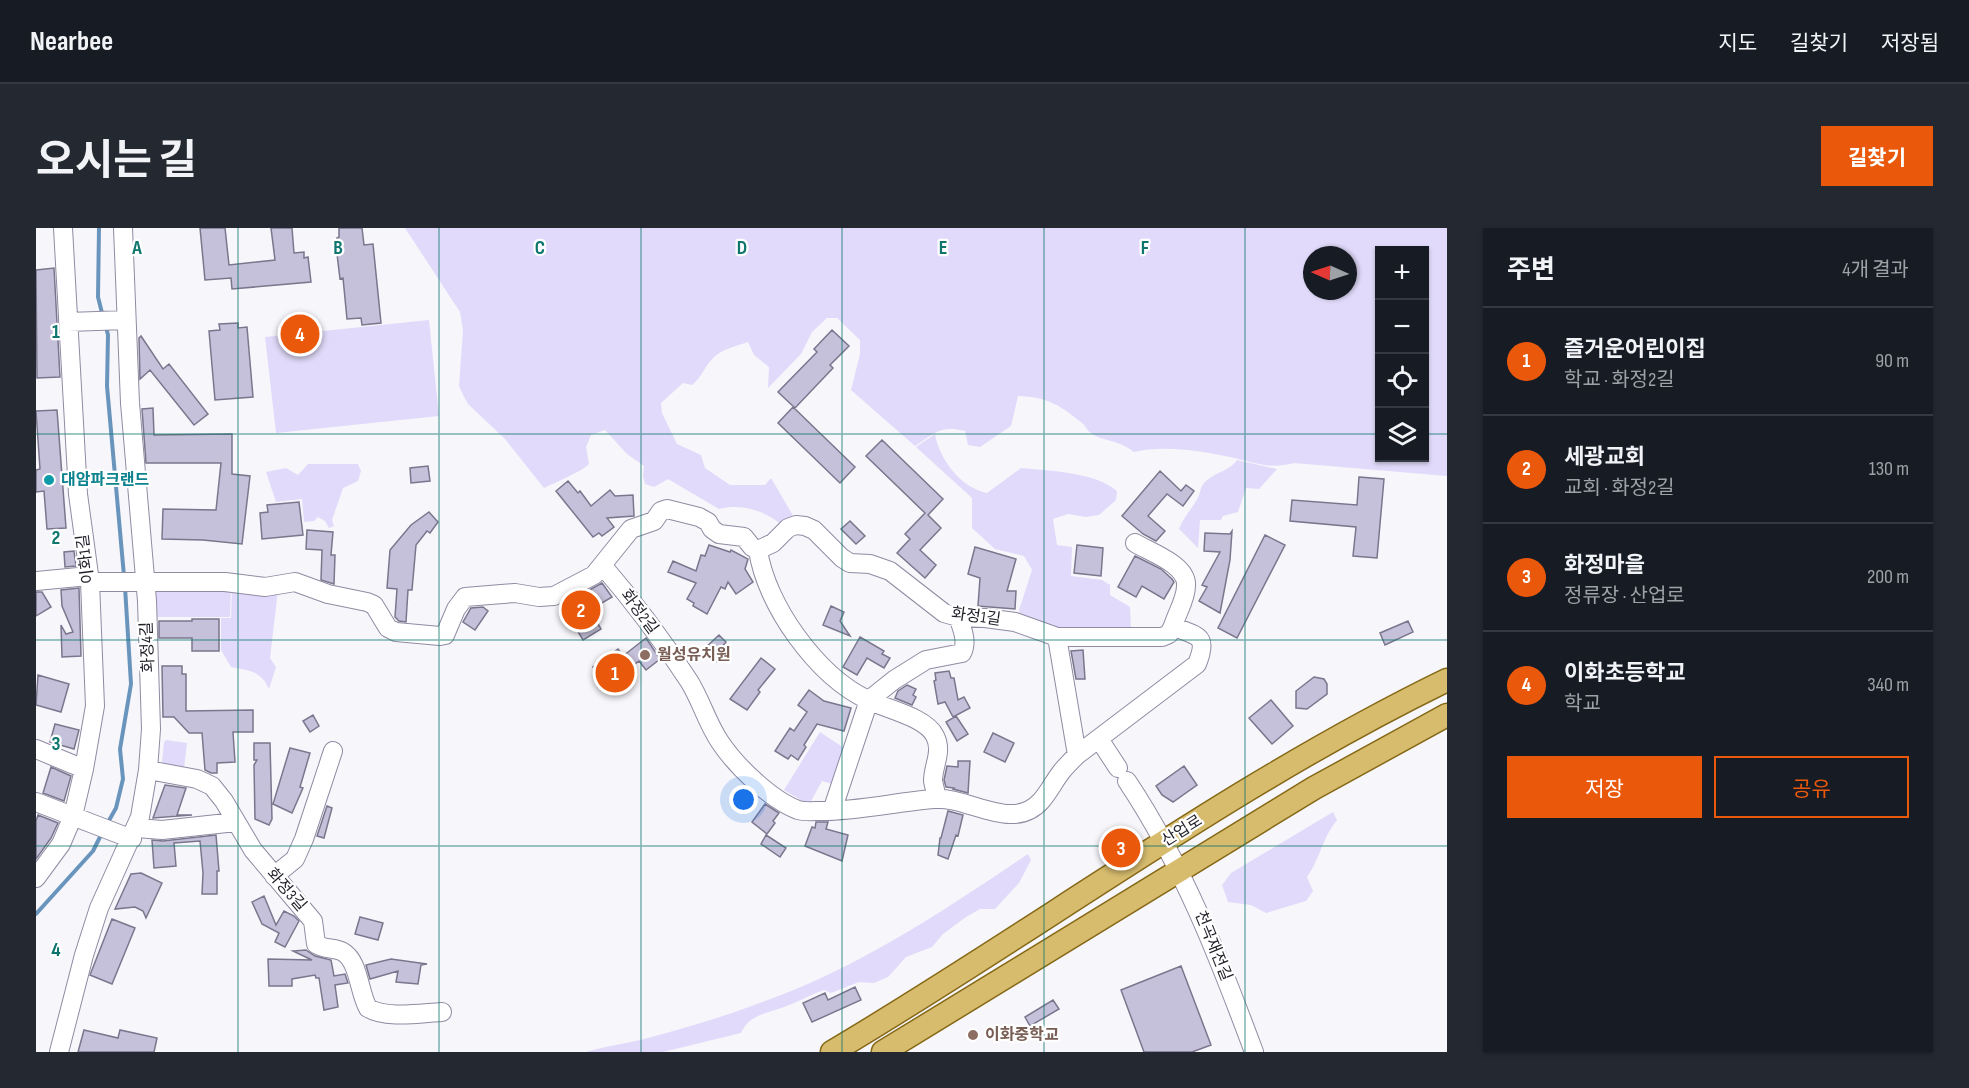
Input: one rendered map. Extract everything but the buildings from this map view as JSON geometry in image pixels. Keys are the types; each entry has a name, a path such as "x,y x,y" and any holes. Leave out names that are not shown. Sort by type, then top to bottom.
{"main road":[{"name":"산업로","path":"832,1052 901,1011 1298,760 1447,680"},
{"name":"산업로","path":"883,1052 1314,788 1447,715"}],"street":[{"name":"이화1길","path":"36,878 78,818 95,706 91,580 78,494 63,228"},
{"name":"화정4길","path":"59,1052 84,954 99,908 130,834 140,817 148,770 151,729 130,403 123,228"},
{"path":"68,322 126,320"},
{"path":"36,581 225,582 265,587 295,582 328,594 374,605 388,628 396,632 440,636 446,634 456,609 465,597 515,593 539,597 554,596 594,575 631,529 654,521 661,511 667,509 699,517 708,522 712,530 719,534 744,537 752,547 758,550 764,577 777,606 788,623 812,654 837,680 869,700 927,726 934,734 938,744 939,756 933,780 937,799"},
{"name":"화정1길","path":"758,550 773,543 788,528 796,525 805,526 814,530 850,563 870,564 890,571 944,613 958,617 1015,622 1057,637 1162,637 1169,634 1173,626"},
{"path":"1057,637 1077,755 1197,664 1203,648 1202,642 1198,637 1173,626 1186,588 1183,572 1135,543"},
{"name":"화정2길","path":"602,566 630,597 691,684 719,742 748,775 800,811 832,811 937,799 966,802 1010,816 1024,814 1040,803 1061,772 1077,755"},
{"path":"832,811 869,700 894,680 926,660 962,653 965,647 958,617"},
{"name":"천곡재전길","path":"1099,739 1179,869 1209,935 1254,1052"},
{"path":"36,748 84,769"},
{"path":"274,876 295,859 333,752"},
{"name":"화정3길","path":"148,770 197,779 212,786 224,801 253,850 313,921 316,944 342,951 350,959 368,1008 374,1012 388,1014 442,1012"},
{"path":"36,802 130,834 236,822"}],"shaded area":[{"path":"405,228 1447,228 1447,476 1294,463 1276,466 1182,450 1157,449 1134,452 1096,436 1053,403 1018,396 1011,426 980,447 968,445 965,431 956,429 938,431 915,446 851,390 860,354 860,340 837,318 827,318 812,332 801,354 768,388 769,367 754,355 748,342 721,352 710,361 692,385 683,383 661,403 662,413 677,444 701,455 705,468 730,485 765,485 771,478 795,519 783,526 761,512 736,507 719,509 668,479 654,487 645,484 644,466 627,454 605,430 591,435 586,447 589,464 586,467 544,488 505,439 468,404 463,395 459,386 463,330 460,312"},
{"path":"429,320 439,416 276,433 265,337"},
{"path":"935,434 946,462 960,479 977,490 987,493 1021,468 1085,476 1117,491 1116,500 1099,515 1086,517 1068,514 1053,519 1057,545 1072,547 1071,576 1102,580 1110,585 1110,595 1130,607 1131,628 1056,628 1020,616 1019,610 1032,570 1024,556 995,549 972,528 972,498 916,447"},
{"path":"1237,460 1277,469 1259,489 1246,488 1238,512 1223,516 1221,520 1200,520 1198,548 1179,529 1198,498 1204,483"},
{"path":"308,464 358,464 361,471 358,481 343,488 332,520 334,526 329,528 325,521 318,517 314,521 304,522 302,499 276,502 266,472 286,468 298,475"},
{"path":"156,587 231,588 230,617 156,617"},
{"path":"232,588 278,590 270,658 276,667 269,689 258,675 231,667 221,650 221,618 231,618"},
{"path":"820,732 844,748 832,784 822,781 809,805 784,790"},
{"path":"166,740 187,743 184,768 164,765 162,762"},
{"path":"1333,812 1337,820 1307,877 1313,891 1306,901 1266,913 1251,905 1228,902 1222,885 1231,873"},
{"path":"1028,854 1031,860 1019,883 995,909 980,909 966,917 943,934 932,947 906,957 888,977 874,983 859,982 831,993 824,990 754,1018 741,1033 663,1052 586,1052 715,1019 829,974 897,938"}],"waterway":[{"path":"99,228 98,297 103,317"},
{"path":"106,327 108,335 107,386 124,576"},
{"path":"107,824 116,808 123,779 120,749 131,684 125,587"},
{"path":"36,914 93,851 102,833"}],"place":[{"name":"이화초등학교","path":"300,334"},
{"name":"대암파크랜드","path":"49,480"},
{"name":"세광교회","path":"581,610"},
{"name":"월성유치원","path":"645,655"},
{"name":"즐거운어린이집","path":"615,673"},
{"name":"화정마을","path":"1121,848"},
{"name":"이화중학교","path":"973,1035"}]}
